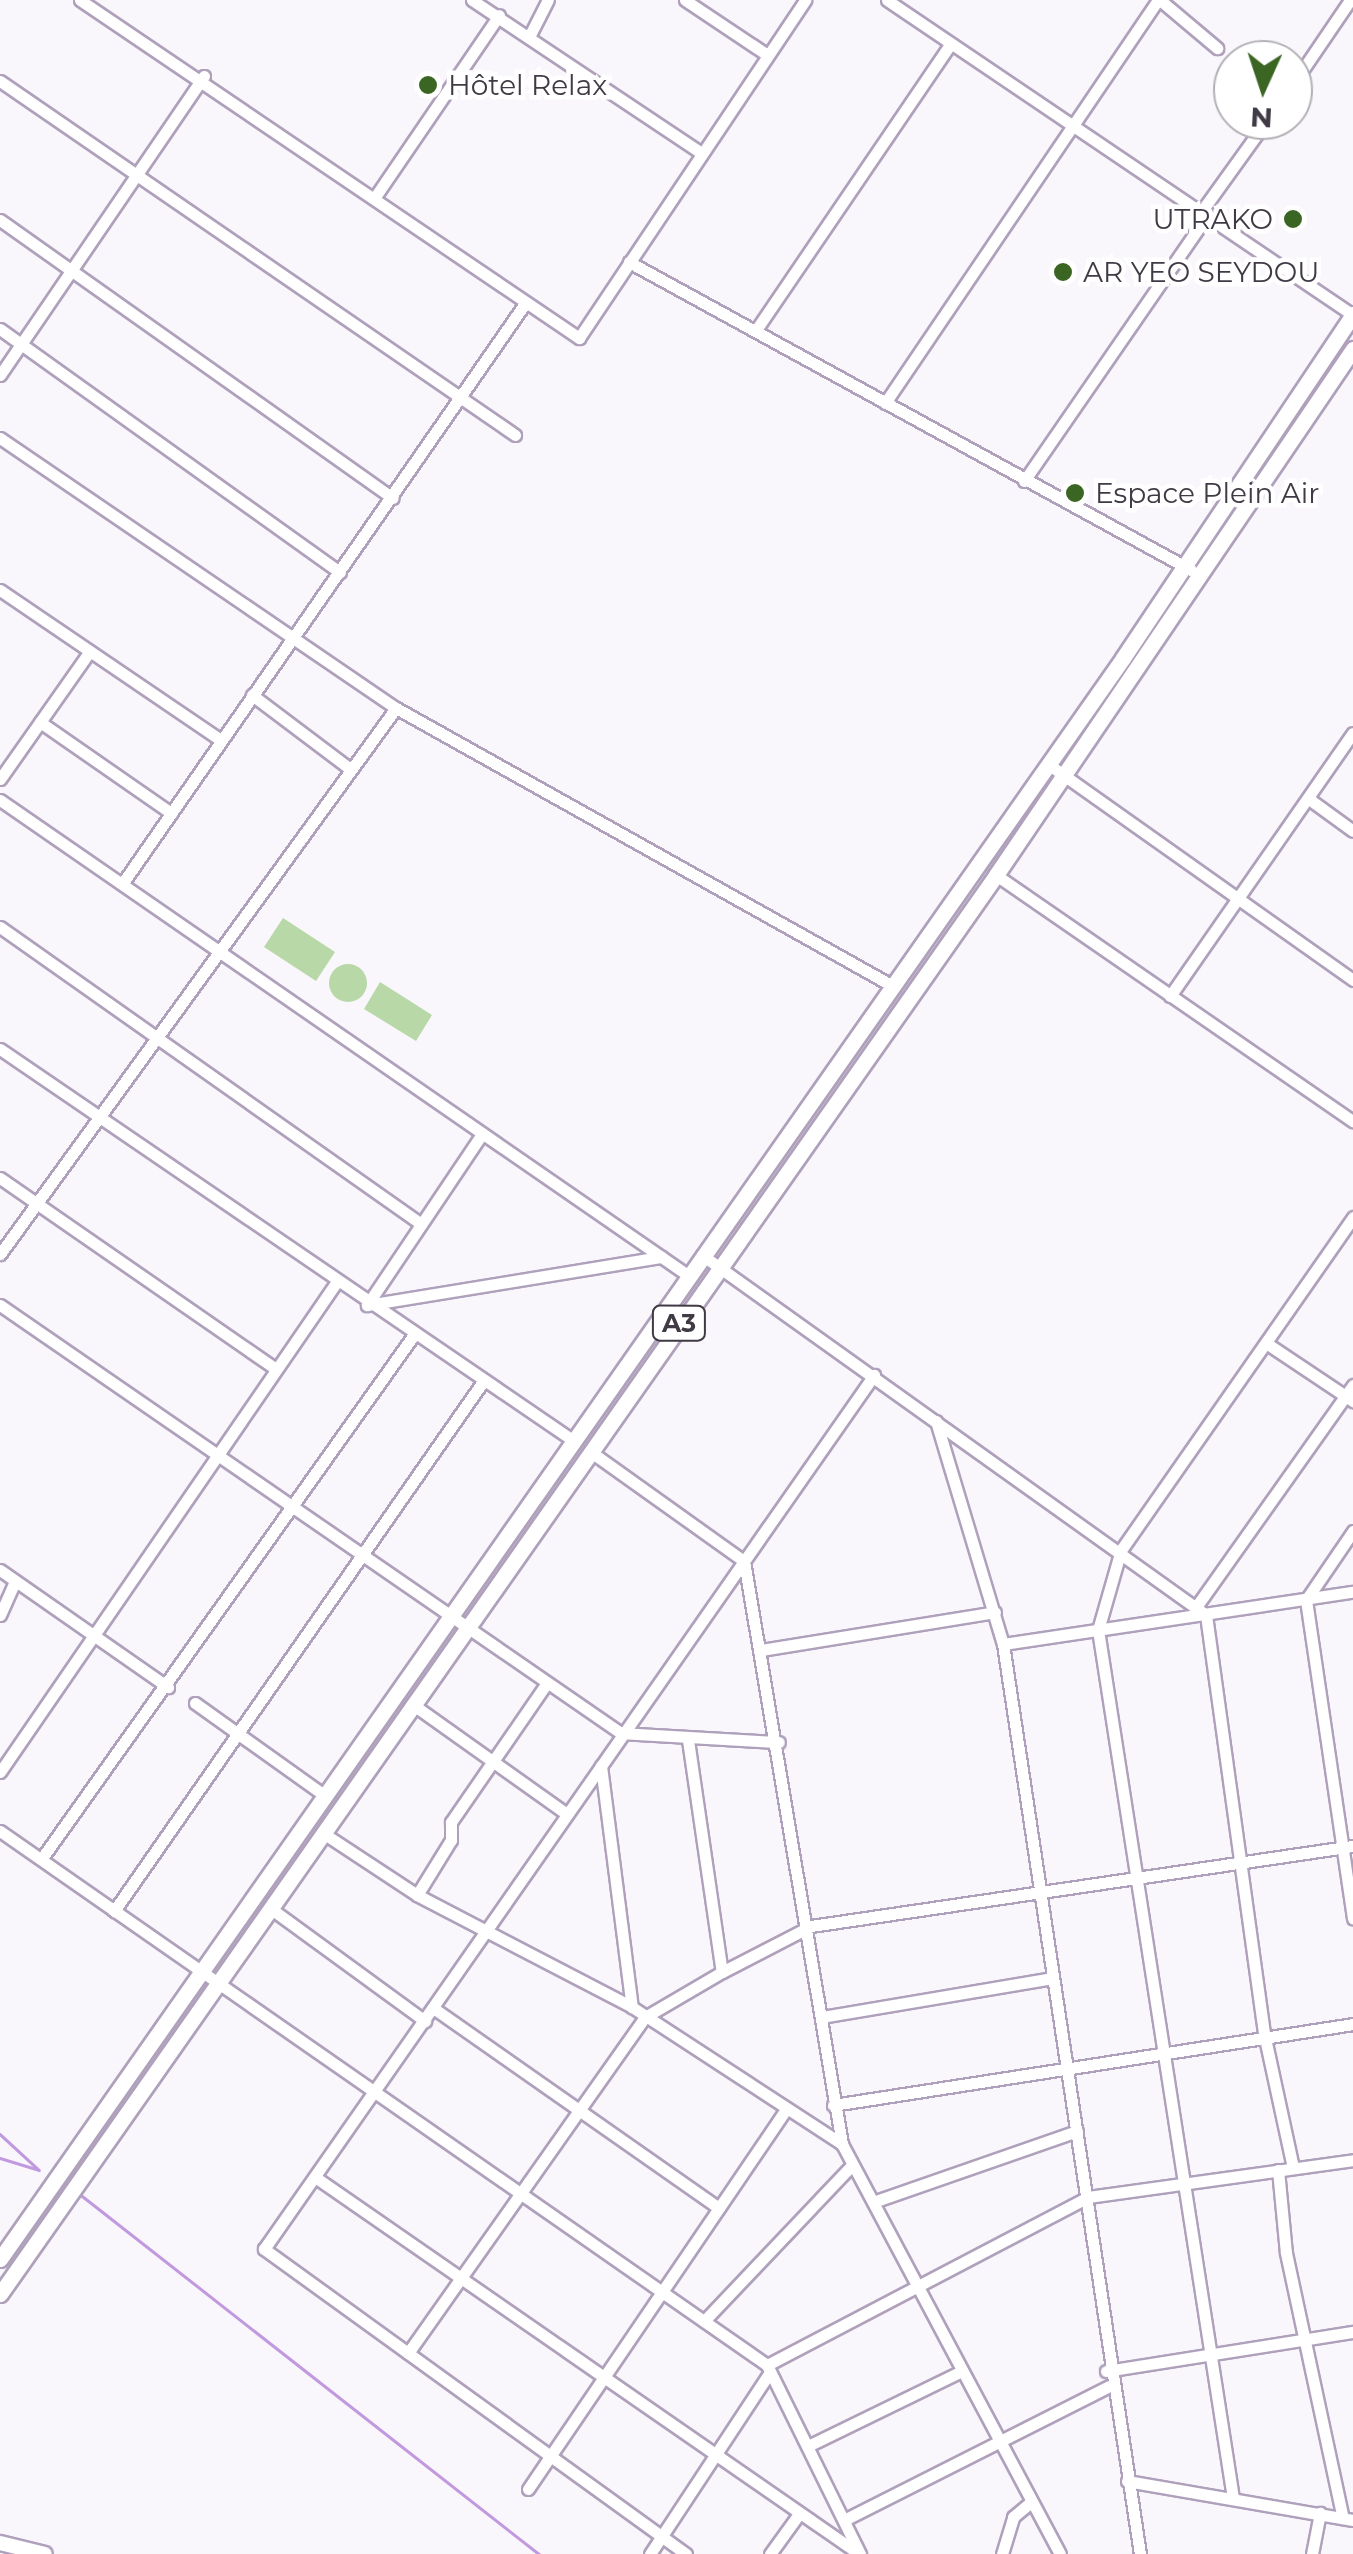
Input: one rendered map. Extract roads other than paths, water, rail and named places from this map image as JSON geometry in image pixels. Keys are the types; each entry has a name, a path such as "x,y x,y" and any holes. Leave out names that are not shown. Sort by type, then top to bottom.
{"highway":[{"name":"A3","path":"0,2258 1048,764 1353,314"},
{"name":"A3","path":"0,2294 717,1267 996,875 1353,349"}],"main road":[{"path":"0,2543 45,2554"}],"street":[{"path":"80,0 204,76 579,338 805,0"},
{"path":"472,0 531,33 701,153"},
{"path":"531,33 548,0"},
{"path":"685,0 766,54"},
{"path":"886,0 1353,314"},
{"path":"885,403 1159,0 1213,45"},
{"path":"1313,55 1350,0"},
{"path":"374,198 500,15"},
{"path":"756,330 950,46"},
{"path":"0,375 204,76"},
{"path":"0,80 134,176 461,392 515,435"},
{"path":"1024,481 1254,140"},
{"path":"0,220 392,498"},
{"path":"629,262 1200,575"},
{"path":"122,884 526,302"},
{"path":"0,329 340,572"},
{"path":"0,438 396,708 891,985"},
{"path":"0,590 221,740"},
{"path":"0,779 90,651"},
{"path":"252,695 349,768"},
{"path":"0,1254 214,950 396,708"},
{"path":"40,722 170,813"},
{"path":"1170,996 1353,733"},
{"path":"1048,764 1353,980"},
{"path":"1309,799 1353,831"},
{"path":"1,804 689,1276"},
{"path":"996,875 1353,1120"},
{"path":"0,927 422,1224"},
{"path":"0,1048 336,1284 574,1441"},
{"path":"367,1305 482,1134"},
{"path":"0,1178 274,1368"},
{"path":"1232,2498 1098,1630 1120,1550 1353,1217"},
{"path":"702,1255 1201,1611 1266,2038 1293,2168"},
{"path":"367,1305 661,1256"},
{"path":"0,1772 274,1368 336,1284"},
{"path":"0,1305 621,1733 688,1740 779,1742"},
{"path":"42,1858 168,1687 413,1336"},
{"path":"1201,1611 1351,1394 1266,1342"},
{"path":"686,2554 264,2249 370,2094 436,2010 621,1733 874,1375"},
{"path":"114,1910 484,1380"},
{"path":"936,1421 1003,1644 1088,2197 1106,2371 1140,2554"},
{"path":"591,1452 744,1562 811,1926 833,2105 842,2144 850,2167 916,2280 1060,2554"},
{"path":"1353,1530 1306,1600 1348,1846 1353,1919"},
{"path":"0,1570 168,1687"},
{"path":"0,1614 15,1581"},
{"path":"1003,1644 1201,1611 1353,1592"},
{"path":"761,1650 995,1612"},
{"path":"418,1895 451,1840 451,1822 547,1684"},
{"path":"196,1703 324,1795"},
{"path":"412,1704 567,1814"},
{"path":"688,1740 722,1972"},
{"path":"601,1766 632,2006"},
{"path":"0,1830 200,1969 370,2094 704,2320 768,2369 846,2518 859,2554"},
{"path":"323,1833 418,1895 632,2006 842,2144"},
{"path":"408,2353 524,2198 645,2017 722,1972 811,1926 1038,1888 1348,1846"},
{"path":"270,1908 425,2021"},
{"path":"822,2016 1052,1978"},
{"path":"436,2010 719,2208"},
{"path":"833,2105 1162,2058 1353,2024"},
{"path":"528,2489 786,2110"},
{"path":"873,2202 1077,2132"},
{"path":"650,2554 717,2459 768,2369 916,2280 1088,2197 1353,2160"},
{"path":"704,2320 850,2167"},
{"path":"1127,2481 1348,2519 1310,2338 1286,2254 1278,2170"},
{"path":"315,2177 461,2282 859,2554"},
{"path":"1106,2371 1353,2332"},
{"path":"808,2446 962,2371"},
{"path":"846,2518 997,2437 1110,2386"},
{"path":"1002,2554 1012,2517 1031,2502"},
{"path":"1312,2554 1320,2513"},
{"path":"770,2554 799,2514"}],"waterway":[{"path":"0,2134 39,2170"},
{"path":"0,2158 37,2169"},
{"path":"81,2195 539,2554"}],"place":[{"name":"Hôtel Relax","path":"428,85"},
{"name":"UTRAKO","path":"1293,219"},
{"name":"AR YEO SEYDOU","path":"1063,272"},
{"name":"Espace Plein Air","path":"1075,493"}]}
